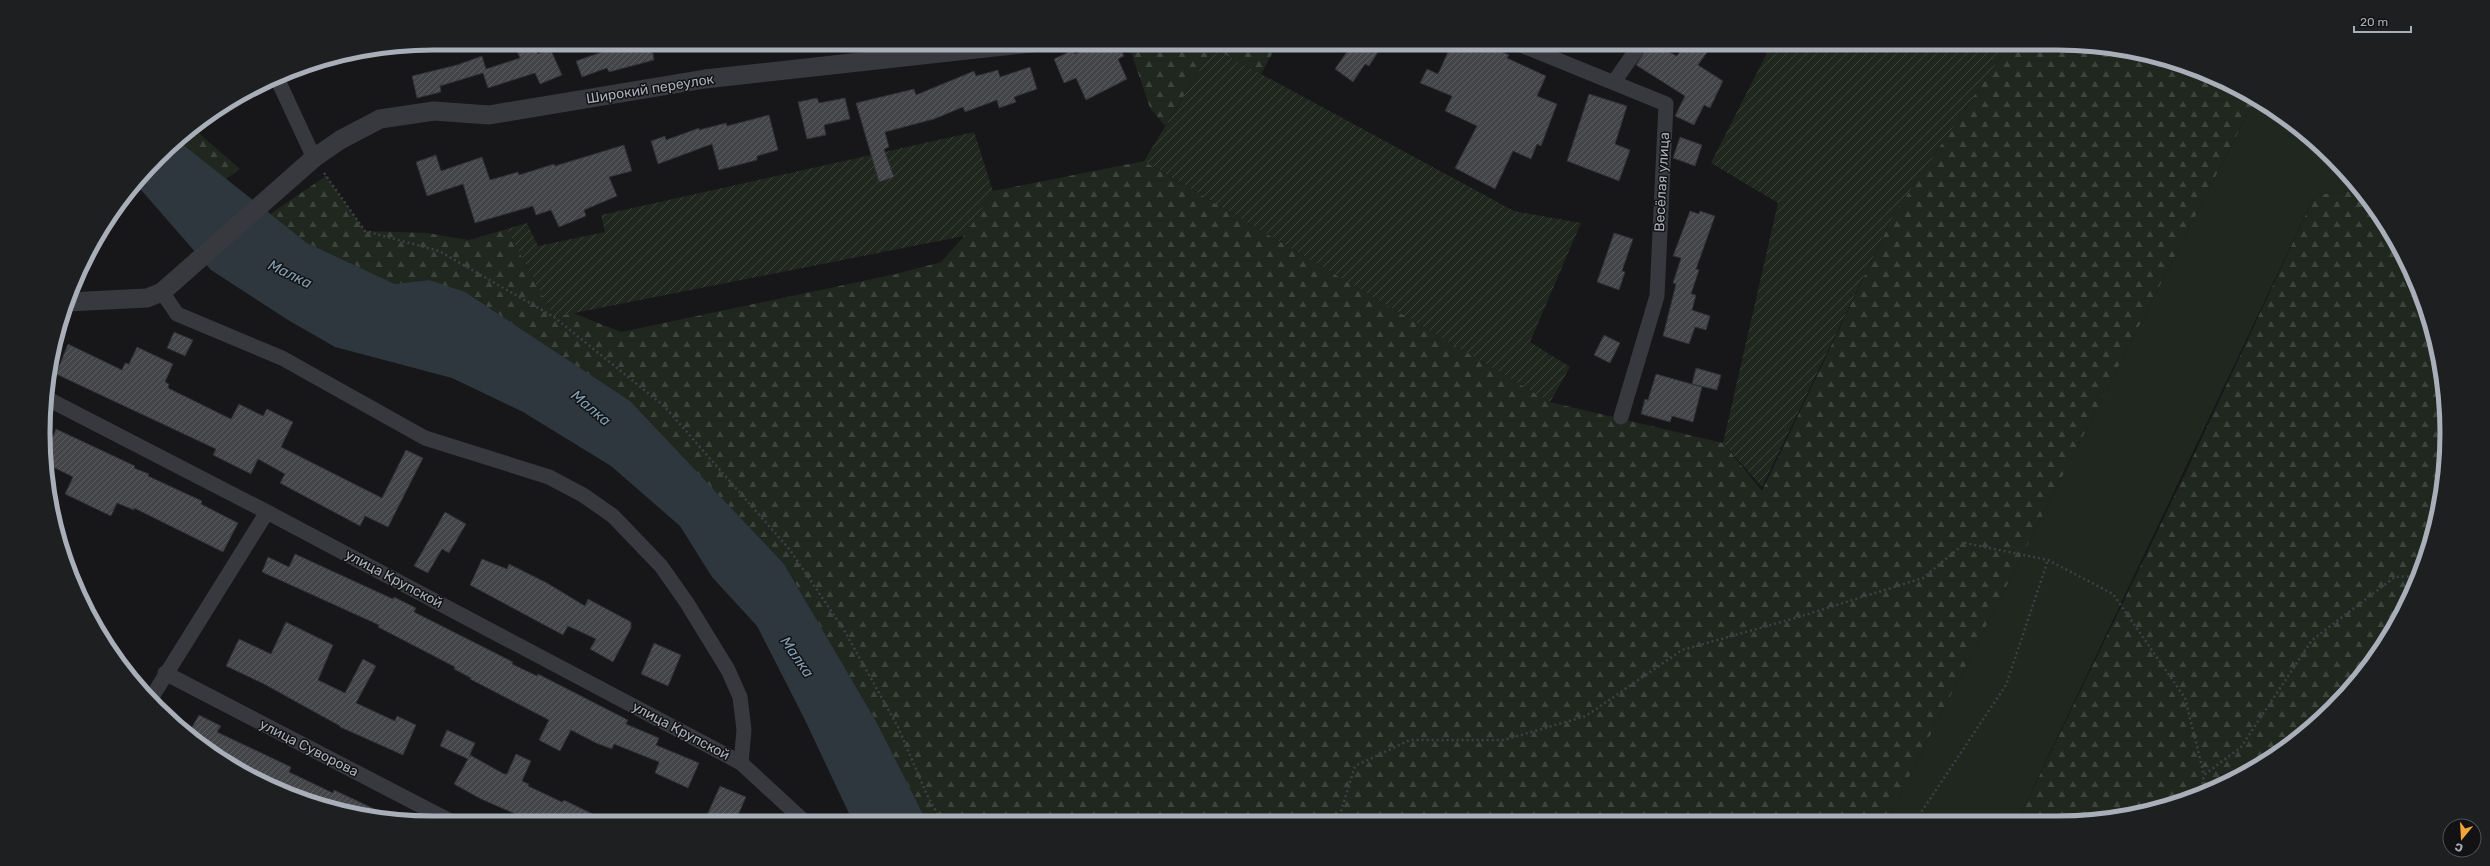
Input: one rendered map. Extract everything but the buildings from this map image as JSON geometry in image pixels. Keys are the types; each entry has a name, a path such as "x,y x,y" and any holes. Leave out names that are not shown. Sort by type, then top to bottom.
{"street":[{"name":"Широкий переулок","path":"162,292 286,181 314,158 340,140 380,119 434,111 489,115 705,79 968,50"},
{"name":"Весёлая улица","path":"1534,50 1666,104 1657,296 1621,417"},
{"path":"1614,82 1636,50"},
{"path":"279,82 314,158"},
{"path":"73,302 147,298 162,292 177,314 282,358 425,438 549,477 583,494 613,516 661,566 687,603 728,670 740,697 744,730 741,763"},
{"name":"улица Крупской","path":"52,401 267,512 741,763 798,816"},
{"path":"153,695 267,512"},
{"name":"улица Суворова","path":"165,674 440,816"}],"path":[{"path":"314,158 365,231 439,250 554,317 664,406 701,445 790,550 844,630 898,727 927,795 939,816"},
{"path":"1340,816 1355,766 1410,740 1504,740 1586,716 1682,650 1792,619 1923,578 1966,543 2048,560 2113,594 2185,698 2204,775 2201,788"},
{"path":"1919,816 2006,686 2048,560"},
{"path":"2204,775 2241,747 2312,640 2395,577 2412,576"}],"green space":[{"path":"1130,50 1212,50 1165,126 1150,108"},
{"path":"1212,50 1217,50 1514,211 1581,223 1530,342 1570,367 1550,402 1144,161"},
{"path":"1217,50 1274,50 1261,74"},
{"path":"1768,50 2005,50 1894,214 1762,487 1723,443 1778,203 1711,163"},
{"path":"2005,50 2082,51 2132,57 2180,70 2204,79 2253,104 1889,816 924,816 877,723 784,564 429,280 395,284 307,243 270,214 326,176 365,231 427,233 469,240 507,229 554,317 573,313 621,332 896,274 941,262 964,236 993,191 1144,161 1550,402 1723,443 1762,491 1894,214"},
{"path":"2253,104 2274,118 2316,151 2354,191 2315,195 2020,816 1889,816"},
{"path":"197,131 240,169 226,179 182,144"},
{"path":"974,132 993,191 964,236 554,317 507,229 527,223 538,246 605,232 601,215"},
{"path":"2354,191 2361,200 2389,242 2401,264 2420,310 2433,358 2437,383 2440,433 2437,483 2433,508 2420,556 2401,602 2375,646 2345,686 2310,721 2290,737 2248,765 2204,787 2180,796 2132,809 2082,815 2020,816 2186,472 2315,195"}],"water":[{"name":"Малка","path":"182,144 307,243 395,284 429,280 465,292 630,401 784,564 877,723 924,816 850,816 804,718 757,626 712,577 680,526 611,466 523,412 452,378 335,347 288,320 211,270 139,188 162,162"}]}
